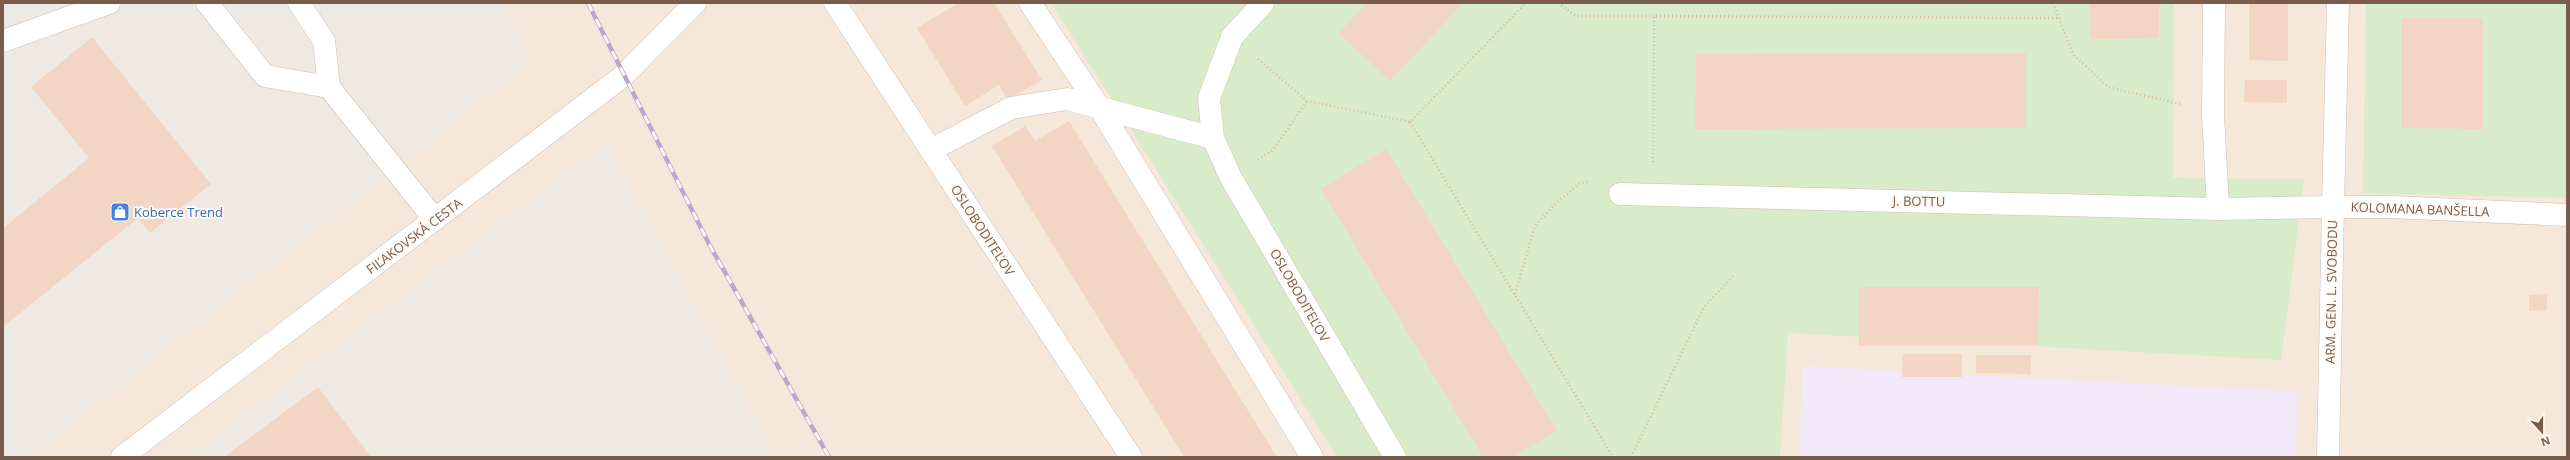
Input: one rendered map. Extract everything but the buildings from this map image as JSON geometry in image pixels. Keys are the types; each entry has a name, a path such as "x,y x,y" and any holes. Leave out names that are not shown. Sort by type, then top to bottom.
{"street":[{"path":"3,41 109,3"},
{"path":"207,3 265,76 329,87"},
{"path":"299,3 324,41 329,87 435,220"},
{"name":"FIĽAKOVSKÁ CESTA","path":"122,457 622,76 695,3"},
{"name":"OSLOBODITEĽOV","path":"835,3 1132,457"},
{"path":"1030,3 1099,107 1312,457"},
{"name":"OSLOBODITEĽOV","path":"1263,3 1232,37 1209,98 1213,138 1231,178 1395,457"},
{"path":"2214,3 2213,114 2218,209"},
{"name":"KOLOMANA BANŠELLA","path":"2338,3 2332,207 2391,207 2567,215"},
{"path":"931,150 1011,108 1067,99 1213,138"},
{"name":"J. BOTTU","path":"1620,194 2218,209"},
{"name":"ARM. GEN. L. SVOBODU","path":"2218,209 2332,207 2328,457"}],"path":[{"path":"1141,3 1156,3"},
{"path":"1410,122 1526,3"},
{"path":"1558,3 1576,16 2057,18"},
{"path":"1924,3 1953,3"},
{"path":"2053,3 2057,18 2073,54 2108,87 2184,104 2213,114"},
{"path":"1653,169 1654,16"},
{"path":"1232,37 1307,101 1410,122 1613,457"},
{"path":"1231,178 1273,150 1307,101"},
{"path":"1514,294 1535,226 1556,203 1580,182 1593,181"},
{"path":"1631,457 1704,307 1734,275"}],"shaded area":[{"path":"3,3 2567,3 2567,457 3,457"},
{"path":"3,3 505,3 530,62 29,457 3,457"},
{"path":"606,144 776,457 188,457"},
{"path":"1803,366 2297,392 2296,457 1799,457"}],"green space":[{"path":"1051,3 2174,3 2173,178 2304,179 2281,360 1788,333 1780,457 1337,457"},
{"path":"2366,3 2567,3 2567,198 2363,193"}],"railway":[{"path":"588,3 709,244 829,457"}],"place":[{"name":"Koberce Trend","path":"120,212"}]}
